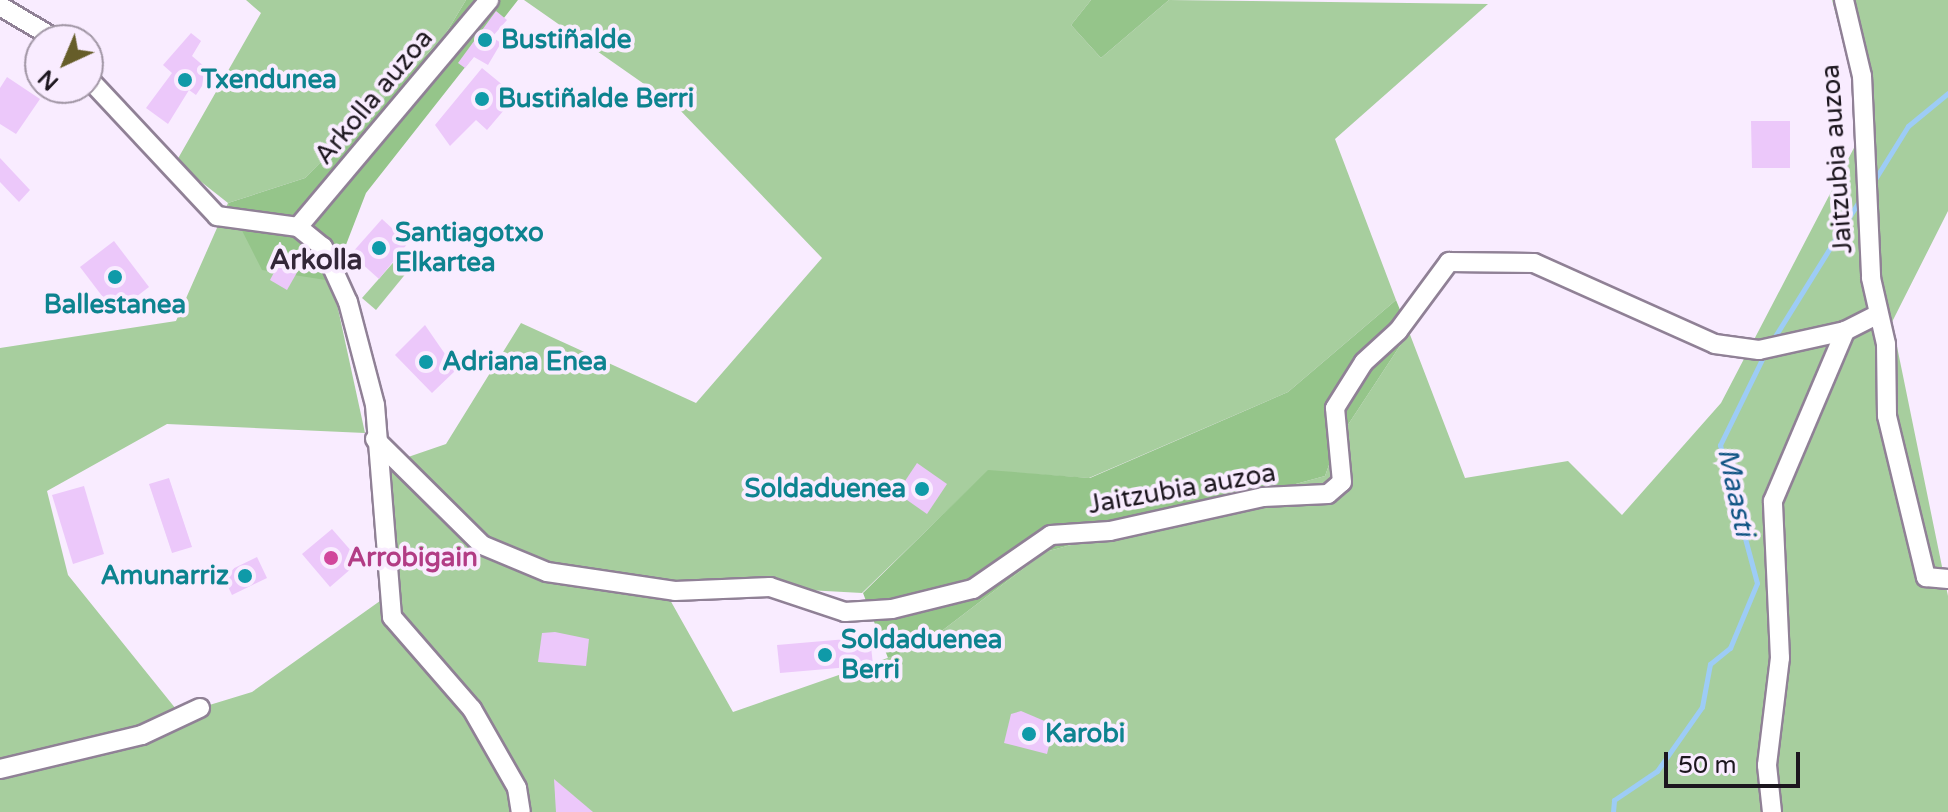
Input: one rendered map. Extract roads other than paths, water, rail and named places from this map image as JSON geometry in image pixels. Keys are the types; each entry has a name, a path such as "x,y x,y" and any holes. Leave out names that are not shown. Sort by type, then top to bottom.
{"street":[{"name":"Arkolla auzoa","path":"298,227 489,0"},
{"name":"Jaitzubia auzoa","path":"1844,0 1862,76 1877,315 1886,344 1887,416 1916,549 1926,577 1948,579"},
{"path":"0,6 30,24"},
{"path":"104,95 217,216 298,227 323,247 348,302 375,405 375,439 392,617 472,709 517,788 521,812"},
{"name":"Jaitzubia auzoa","path":"375,439 482,545 547,572 675,591 770,587 861,611 973,589 1051,535 1110,531 1263,497 1328,494 1342,482 1335,408 1364,362 1398,331 1449,262 1534,263 1715,344 1759,350 1845,331 1877,315"},
{"path":"1772,812 1767,765 1780,658 1773,501 1845,331"},
{"path":"0,769 142,735 200,708"}],"waterway":[{"name":"Maasti","path":"1872,184 1908,126 1948,93"},
{"name":"Maasti","path":"1772,341 1861,198"},
{"name":"Maasti","path":"1613,812 1614,800 1657,771 1702,707 1710,664 1730,648 1757,583 1720,445 1765,353"}],"place":[{"name":"Bustiñalde","path":"485,40"},
{"name":"Txendunea","path":"185,80"},
{"name":"Bustiñalde Berri","path":"482,99"},
{"name":"Santiagotxo Elkartea","path":"379,248"},
{"name":"Ballestanea","path":"115,277"},
{"name":"Adriana Enea","path":"426,362"},
{"name":"Soldaduenea","path":"922,489"},
{"name":"Arrobigain","path":"331,558"},
{"name":"Amunarriz","path":"245,576"},
{"name":"Soldaduenea Berri","path":"825,655"},
{"name":"Karobi","path":"1029,734"}],"district":[{"name":"Arkolla","path":"316,260"}]}
